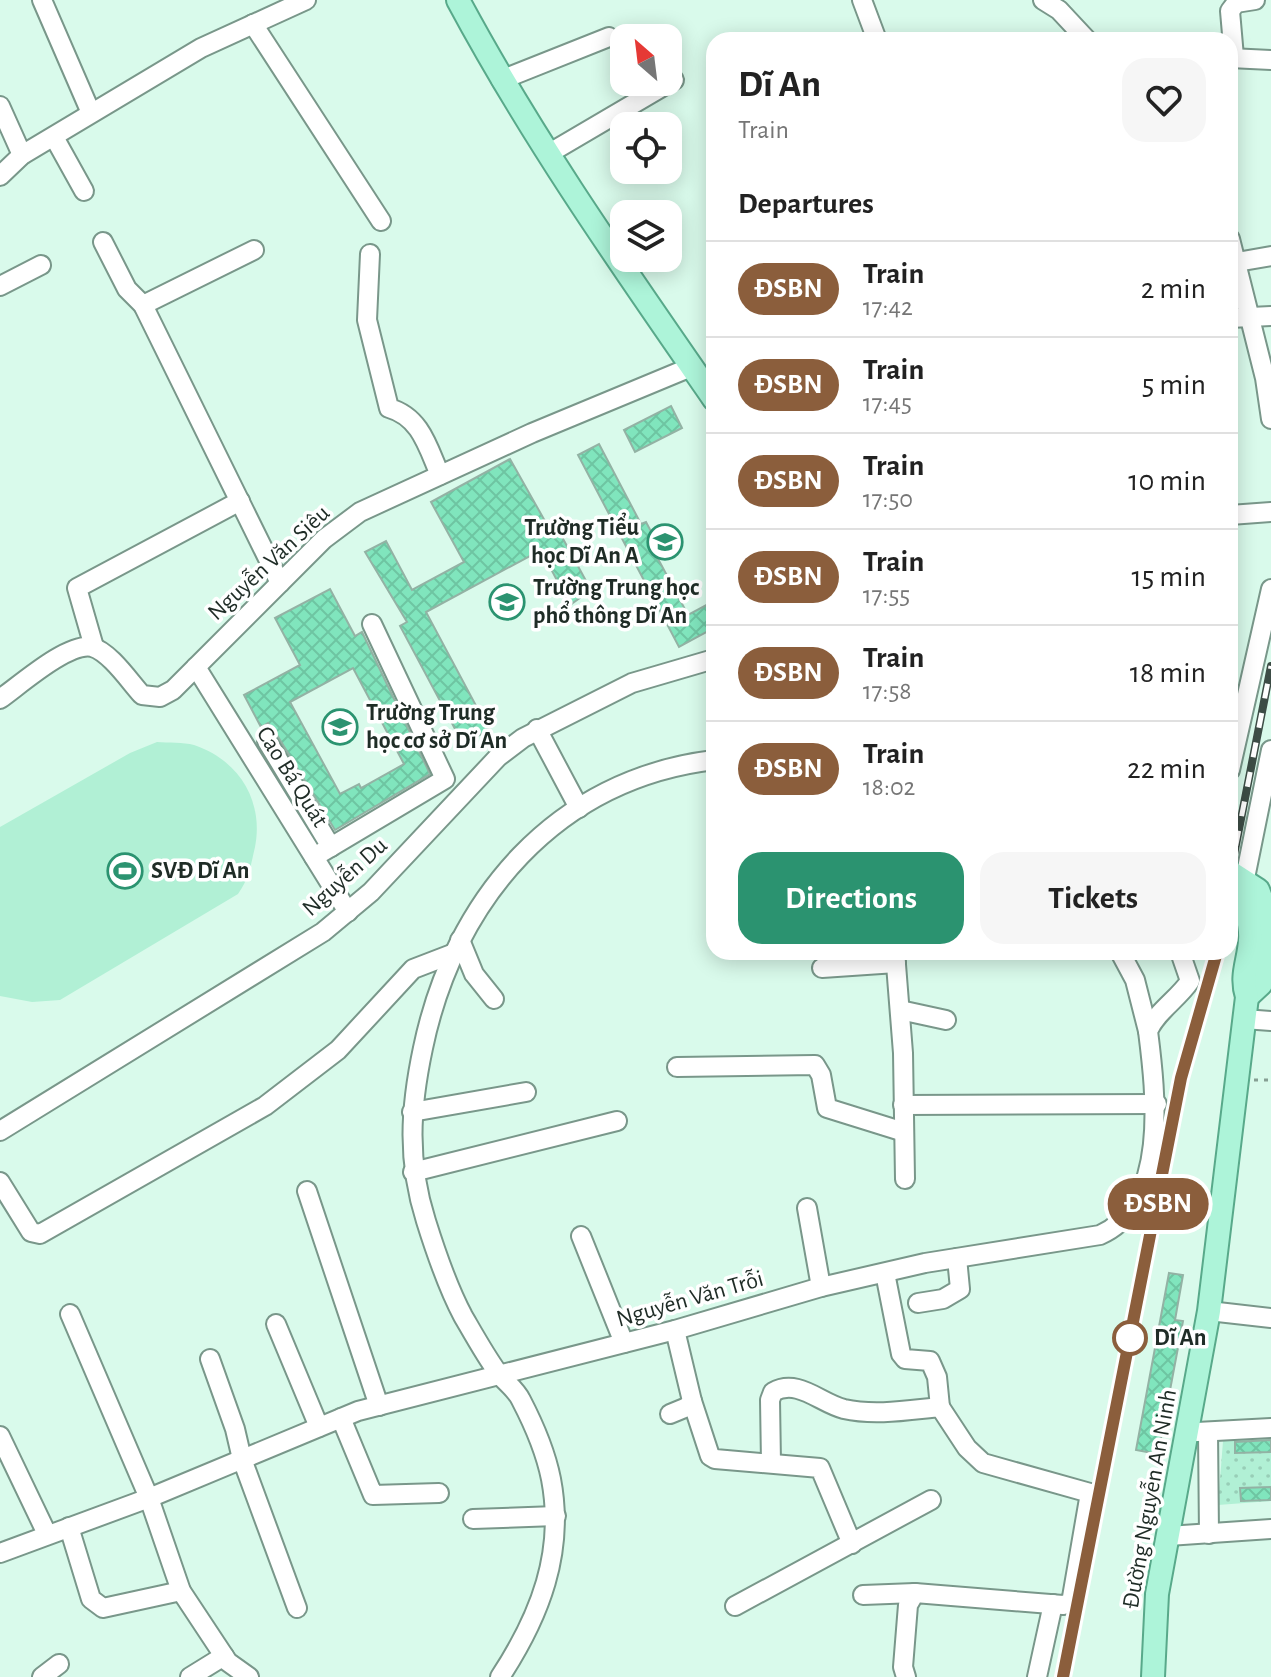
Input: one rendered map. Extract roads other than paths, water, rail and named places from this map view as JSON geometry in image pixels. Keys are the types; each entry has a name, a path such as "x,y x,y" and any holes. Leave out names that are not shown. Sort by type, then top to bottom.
{"main road":[{"path":"458,0 501,80 548,154 706,386"},
{"name":"Đường Nguyễn An Ninh","path":"1238,879 1258,890 1269,911 1267,963 1261,984 1245,1008"},
{"name":"Đường Nguyễn An Ninh","path":"1153,1677 1156,1608 1168,1536 1197,1432 1245,1008 1241,981 1251,939 1249,919 1238,884"}],"street":[{"path":"42,0 91,113"},
{"path":"0,176 22,155 201,48 306,0"},
{"path":"862,0 874,32"},
{"path":"1043,0 1059,10 1080,32"},
{"path":"1231,32 1230,11 1236,3 1255,0"},
{"path":"253,24 381,221"},
{"path":"501,80 609,37"},
{"path":"1238,57 1271,60"},
{"path":"548,154 647,96"},
{"path":"0,108 22,155"},
{"path":"54,137 84,191"},
{"path":"103,242 127,289 143,305 280,583"},
{"path":"143,305 254,250"},
{"path":"370,254 367,320 389,408 406,413 418,427 440,475"},
{"path":"1238,262 1271,256"},
{"path":"0,286 41,265"},
{"path":"1238,290 1239,317 1265,378 1271,419"},
{"path":"1239,317 1271,316"},
{"name":"Nguyễn Văn Siêu","path":"94,647 142,695 160,697 173,690 324,539 360,512 691,367"},
{"path":"0,699 64,654 80,647 94,647 77,588 240,501"},
{"path":"1238,514 1271,512"},
{"path":"1238,735 1271,589"},
{"path":"314,857 445,779 372,624"},
{"name":"Nguyễn Du","path":"0,1131 323,932 371,892 498,757 537,729 632,683 706,661"},
{"name":"Cao Bá Quát","path":"196,667 348,912"},
{"path":"537,729 579,808"},
{"path":"267,741 331,847"},
{"path":"1238,874 1271,750"},
{"path":"500,1677 544,1596 554,1560 556,1516 550,1476 530,1421 520,1397 498,1373 463,1315 443,1272 413,1172 412,1112 432,1002 456,947 482,901 512,860 559,820 607,791 688,763 706,761"},
{"path":"456,947 494,999"},
{"path":"0,1182 31,1232 40,1234 265,1106 338,1050 413,969 456,947"},
{"path":"822,968 881,960"},
{"path":"896,960 905,1179"},
{"name":"Nguyễn Văn Trỗi","path":"0,1553 149,1498 341,1418 379,1406 675,1330 821,1287 957,1258 1100,1235 1118,1227 1131,1214 1146,1181 1157,1104 1148,1031 1135,980 1124,960"},
{"path":"1148,1031 1152,1022 1178,998 1190,981 1183,960"},
{"path":"1245,1008 1271,1021"},
{"path":"900,1010 946,1020"},
{"path":"677,1067 815,1065 821,1075 823,1099 833,1113 904,1132"},
{"path":"412,1112 526,1092"},
{"path":"903,1105 1157,1104"},
{"path":"413,1172 617,1121"},
{"path":"307,1191 379,1406"},
{"path":"807,1208 821,1287"},
{"path":"581,1236 624,1343"},
{"path":"918,1303 943,1299 960,1289 957,1258"},
{"path":"863,1595 915,1593 1066,1606 1072,1600 1090,1493 983,1463 967,1448 940,1407 937,1377 930,1361 905,1359 901,1354 885,1273"},
{"path":"1209,1311 1271,1318"},
{"path":"70,1314 149,1498 181,1591 235,1670 249,1677"},
{"path":"276,1324 319,1427"},
{"path":"675,1330 692,1401 710,1456 820,1468 852,1544"},
{"path":"210,1359 235,1429 242,1459 297,1608"},
{"path":"771,1463 770,1400 773,1392 783,1386 793,1387 844,1409 895,1412 940,1407"},
{"path":"670,1414 687,1407 692,1401"},
{"path":"341,1418 373,1495 439,1493"},
{"path":"1209,1534 1197,1432 1271,1428"},
{"path":"0,1436 47,1534"},
{"path":"735,1606 931,1500"},
{"path":"473,1519 556,1516"},
{"path":"69,1527 91,1599 103,1608 181,1591"},
{"path":"1168,1536 1271,1529"},
{"path":"906,1677 903,1667 908,1605 915,1593"},
{"path":"1037,1677 1053,1604"},
{"path":"190,1677 224,1656"},
{"path":"42,1677 59,1664"}],"railway":[{"path":"1238,834 1271,666"},
{"path":"1063,1677 1181,1078 1215,960"}],"train":[{"name":"ĐSBN","path":"1063,1677 1181,1078 1215,960"}],"place":[{"name":"Trường Tiểu học Dĩ An A","path":"665,542"},
{"name":"Trường Trung học phổ thông Dĩ An","path":"507,602"},
{"name":"Trường Trung học cơ sở Dĩ An","path":"340,727"},
{"name":"SVĐ Dĩ An","path":"125,871"},
{"name":"Dĩ An","path":"1130,1338"}]}
